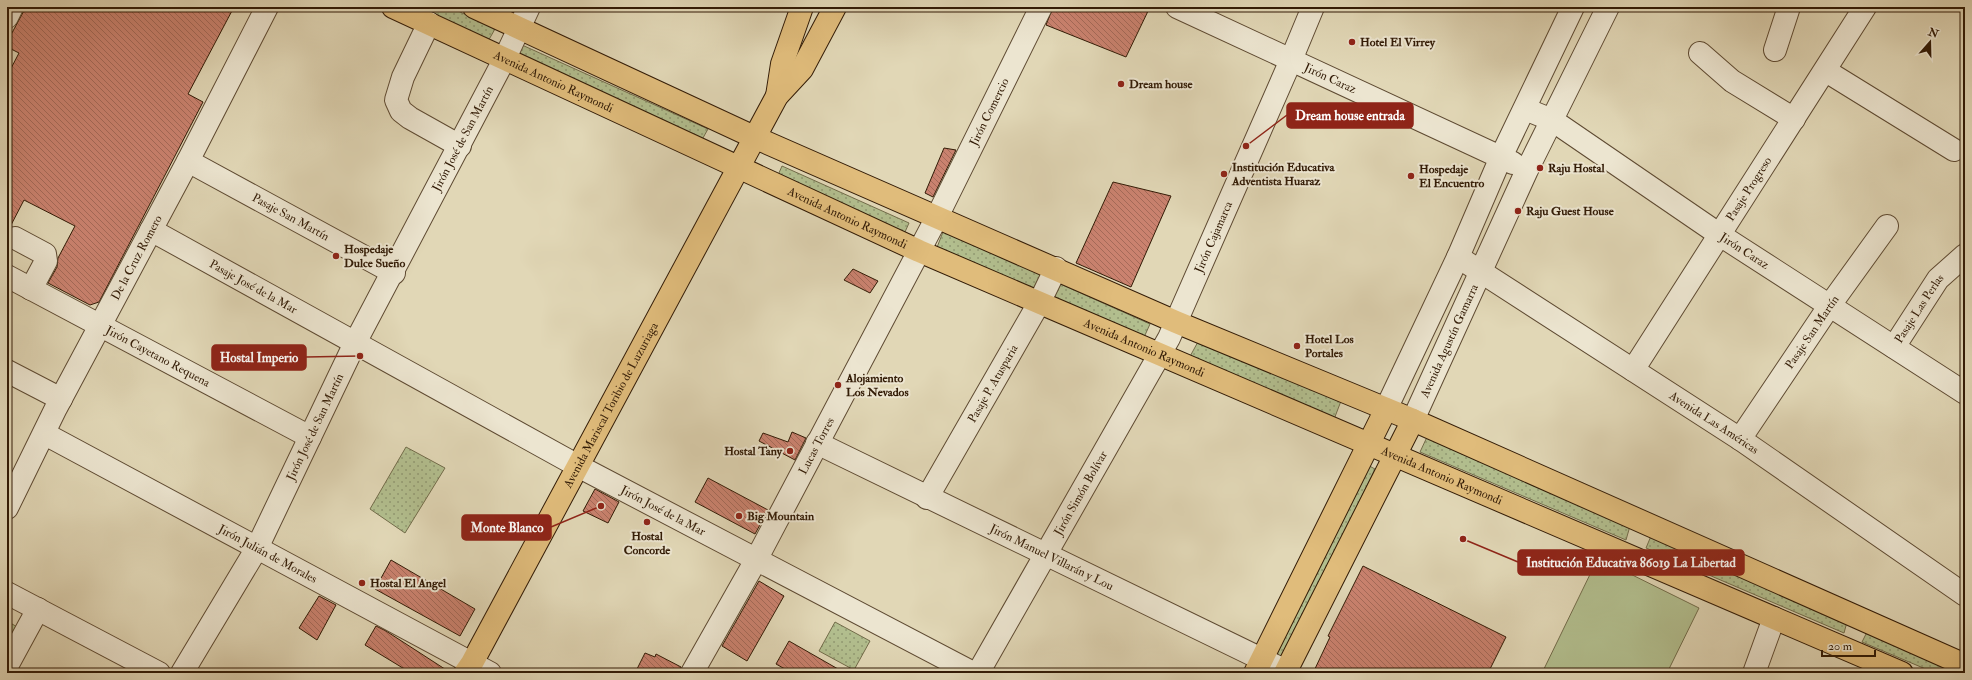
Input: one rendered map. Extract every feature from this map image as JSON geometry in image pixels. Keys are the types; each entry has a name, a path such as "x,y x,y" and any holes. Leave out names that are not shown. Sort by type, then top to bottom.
{"main road":[{"name":"Avenida Antonio Raymondi","path":"394,7 918,251 1369,445 1630,555 1902,673"},
{"path":"474,7 756,138 1056,268 1176,322 1413,420 1965,665"},
{"path":"777,96 782,64 802,7"},
{"path":"777,96 802,69 835,7"},
{"name":"Avenida Mariscal Toribio de Luzuriaga","path":"476,670 578,466 756,138 777,96"},
{"path":"1258,666 1386,409"},
{"name":"Avenida Agustín Gamarra","path":"1285,672 1413,420"},
{"path":"1630,555 1643,522"},
{"path":"1851,651 1864,620"}],"street":[{"path":"7,17 12,7"},
{"name":"De la Cruz Romero","path":"7,508 61,400 188,161 267,7"},
{"name":"Jirón José de San Martín","path":"182,673 256,548 355,343 394,273 460,146 529,7"},
{"name":"Jirón Comercio","path":"937,216 1041,7"},
{"name":"Jirón Caraz","path":"1177,7 1527,170"},
{"name":"Jirón Cajamarca","path":"1159,355 1176,322 1313,7"},
{"path":"1386,409 1458,257 1501,157 1573,7"},
{"name":"Avenida Agustín Gamarra","path":"1413,420 1527,170 1608,7"},
{"path":"1776,50 1789,7"},
{"name":"Pasaje Progreso","path":"1633,370 1826,71 1865,7"},
{"path":"429,23 403,77 396,100 401,111 410,118 460,146"},
{"path":"1700,53 1732,81 1794,119"},
{"path":"1826,71 1954,150"},
{"name":"Jirón Caraz","path":"1525,109 1552,120 1720,234 1965,393"},
{"name":"Pasaje San Martín","path":"188,161 394,273"},
{"name":"Lucas Torres","path":"692,673 756,560 937,216"},
{"name":"Pasaje San Martín","path":"1740,439 1830,305 1887,226"},
{"name":"Pasaje José de la Mar","path":"150,230 355,343"},
{"path":"15,238 45,254 46,260 31,289"},
{"name":"Pasaje Las Perlas","path":"1894,347 1938,279 1965,255"},
{"name":"Avenida Las Américas","path":"1458,257 1740,439 1965,595"},
{"name":"Pasaje P. Atusparia","path":"927,498 1040,303 1056,268"},
{"name":"Jirón Cayetano Requena","path":"7,276 310,437"},
{"name":"Jirón José de la Mar","path":"355,343 578,466 973,673"},
{"name":"Jirón Simón Bolívar","path":"978,673 1159,355"},
{"path":"7,371 61,400"},
{"name":"Jirón Julián de Morales","path":"45,434 256,548 476,670"},
{"name":"Jirón Manuel Villarán y Lou","path":"817,443 927,498 1046,553 1258,666 1285,672"},
{"path":"7,593 159,673"},
{"path":"7,666 38,609"},
{"path":"1754,673 1774,618"}],"green space":[{"path":"410,7 450,7 495,29 487,43"},
{"path":"522,45 708,129 699,145 517,56"},
{"path":"782,166 909,223 901,241 775,182"},
{"path":"943,232 1042,273 1032,297 934,255"},
{"path":"1058,283 1150,324 1141,344 1048,300"},
{"path":"1199,340 1341,401 1333,422 1188,360"},
{"path":"1427,437 1630,526 1626,540 1420,452"},
{"path":"406,447 445,468 405,533 370,509"},
{"path":"1362,462 1375,469 1283,657 1271,652"},
{"path":"1651,536 1847,622 1844,633 1646,548"},
{"path":"1598,558 1699,608 1667,673 1542,673"},
{"path":"7,621 19,628 7,653"},
{"path":"835,622 870,641 854,670 819,651"},
{"path":"1867,632 1965,673 1935,673 1862,642"}],"building":[{"path":"26,7 234,7 188,94 203,102 99,302 90,305 48,283 57,267 58,258 75,226 24,200 10,227 7,229 7,76 19,53 7,47 7,42"},
{"path":"1053,7 1150,7 1126,57 1046,25"},
{"path":"944,148 956,150 933,197 925,193"},
{"path":"1113,182 1171,196 1131,287 1076,263"},
{"path":"853,269 878,281 870,293 844,280"},
{"path":"792,432 806,438 795,460 759,441 763,433 788,442"},
{"path":"708,478 768,510 755,534 695,502"},
{"path":"595,489 619,502 608,523 583,511"},
{"path":"391,560 475,609 460,636 375,589"},
{"path":"1363,566 1506,637 1488,673 1313,673 1330,637 1328,636"},
{"path":"759,581 784,596 747,661 722,646"},
{"path":"319,596 336,605 317,640 299,628"},
{"path":"376,626 451,673 411,673 365,645"},
{"path":"789,641 845,673 792,673 776,664"},
{"path":"645,653 655,657 656,654 681,667 680,673 635,673"}],"place":[{"name":"Hotel El Virrey","path":"1352,42"},
{"name":"Dream house","path":"1121,84"},
{"name":"Dream house entrada","path":"1246,146"},
{"name":"Raju Hostal","path":"1540,168"},
{"name":"Institución Educativa Adventista Huaraz","path":"1224,174"},
{"name":"Hospedaje El Encuentro","path":"1411,176"},
{"name":"Raju Guest House","path":"1518,211"},
{"name":"Hospedaje Dulce Sueño","path":"336,256"},
{"name":"Hotel Los Portales","path":"1297,346"},
{"name":"Hostal Imperio","path":"360,356"},
{"name":"Alojamiento Los Nevados","path":"838,385"},
{"name":"Hostal Tany","path":"790,451"},
{"name":"Monte Blanco","path":"601,506"},
{"name":"Big Mountain","path":"739,516"},
{"name":"Hostal Concorde","path":"647,522"},
{"name":"Institución Educativa 86019 La Libertad","path":"1463,539"},
{"name":"Hostal El Angel","path":"362,583"}]}
